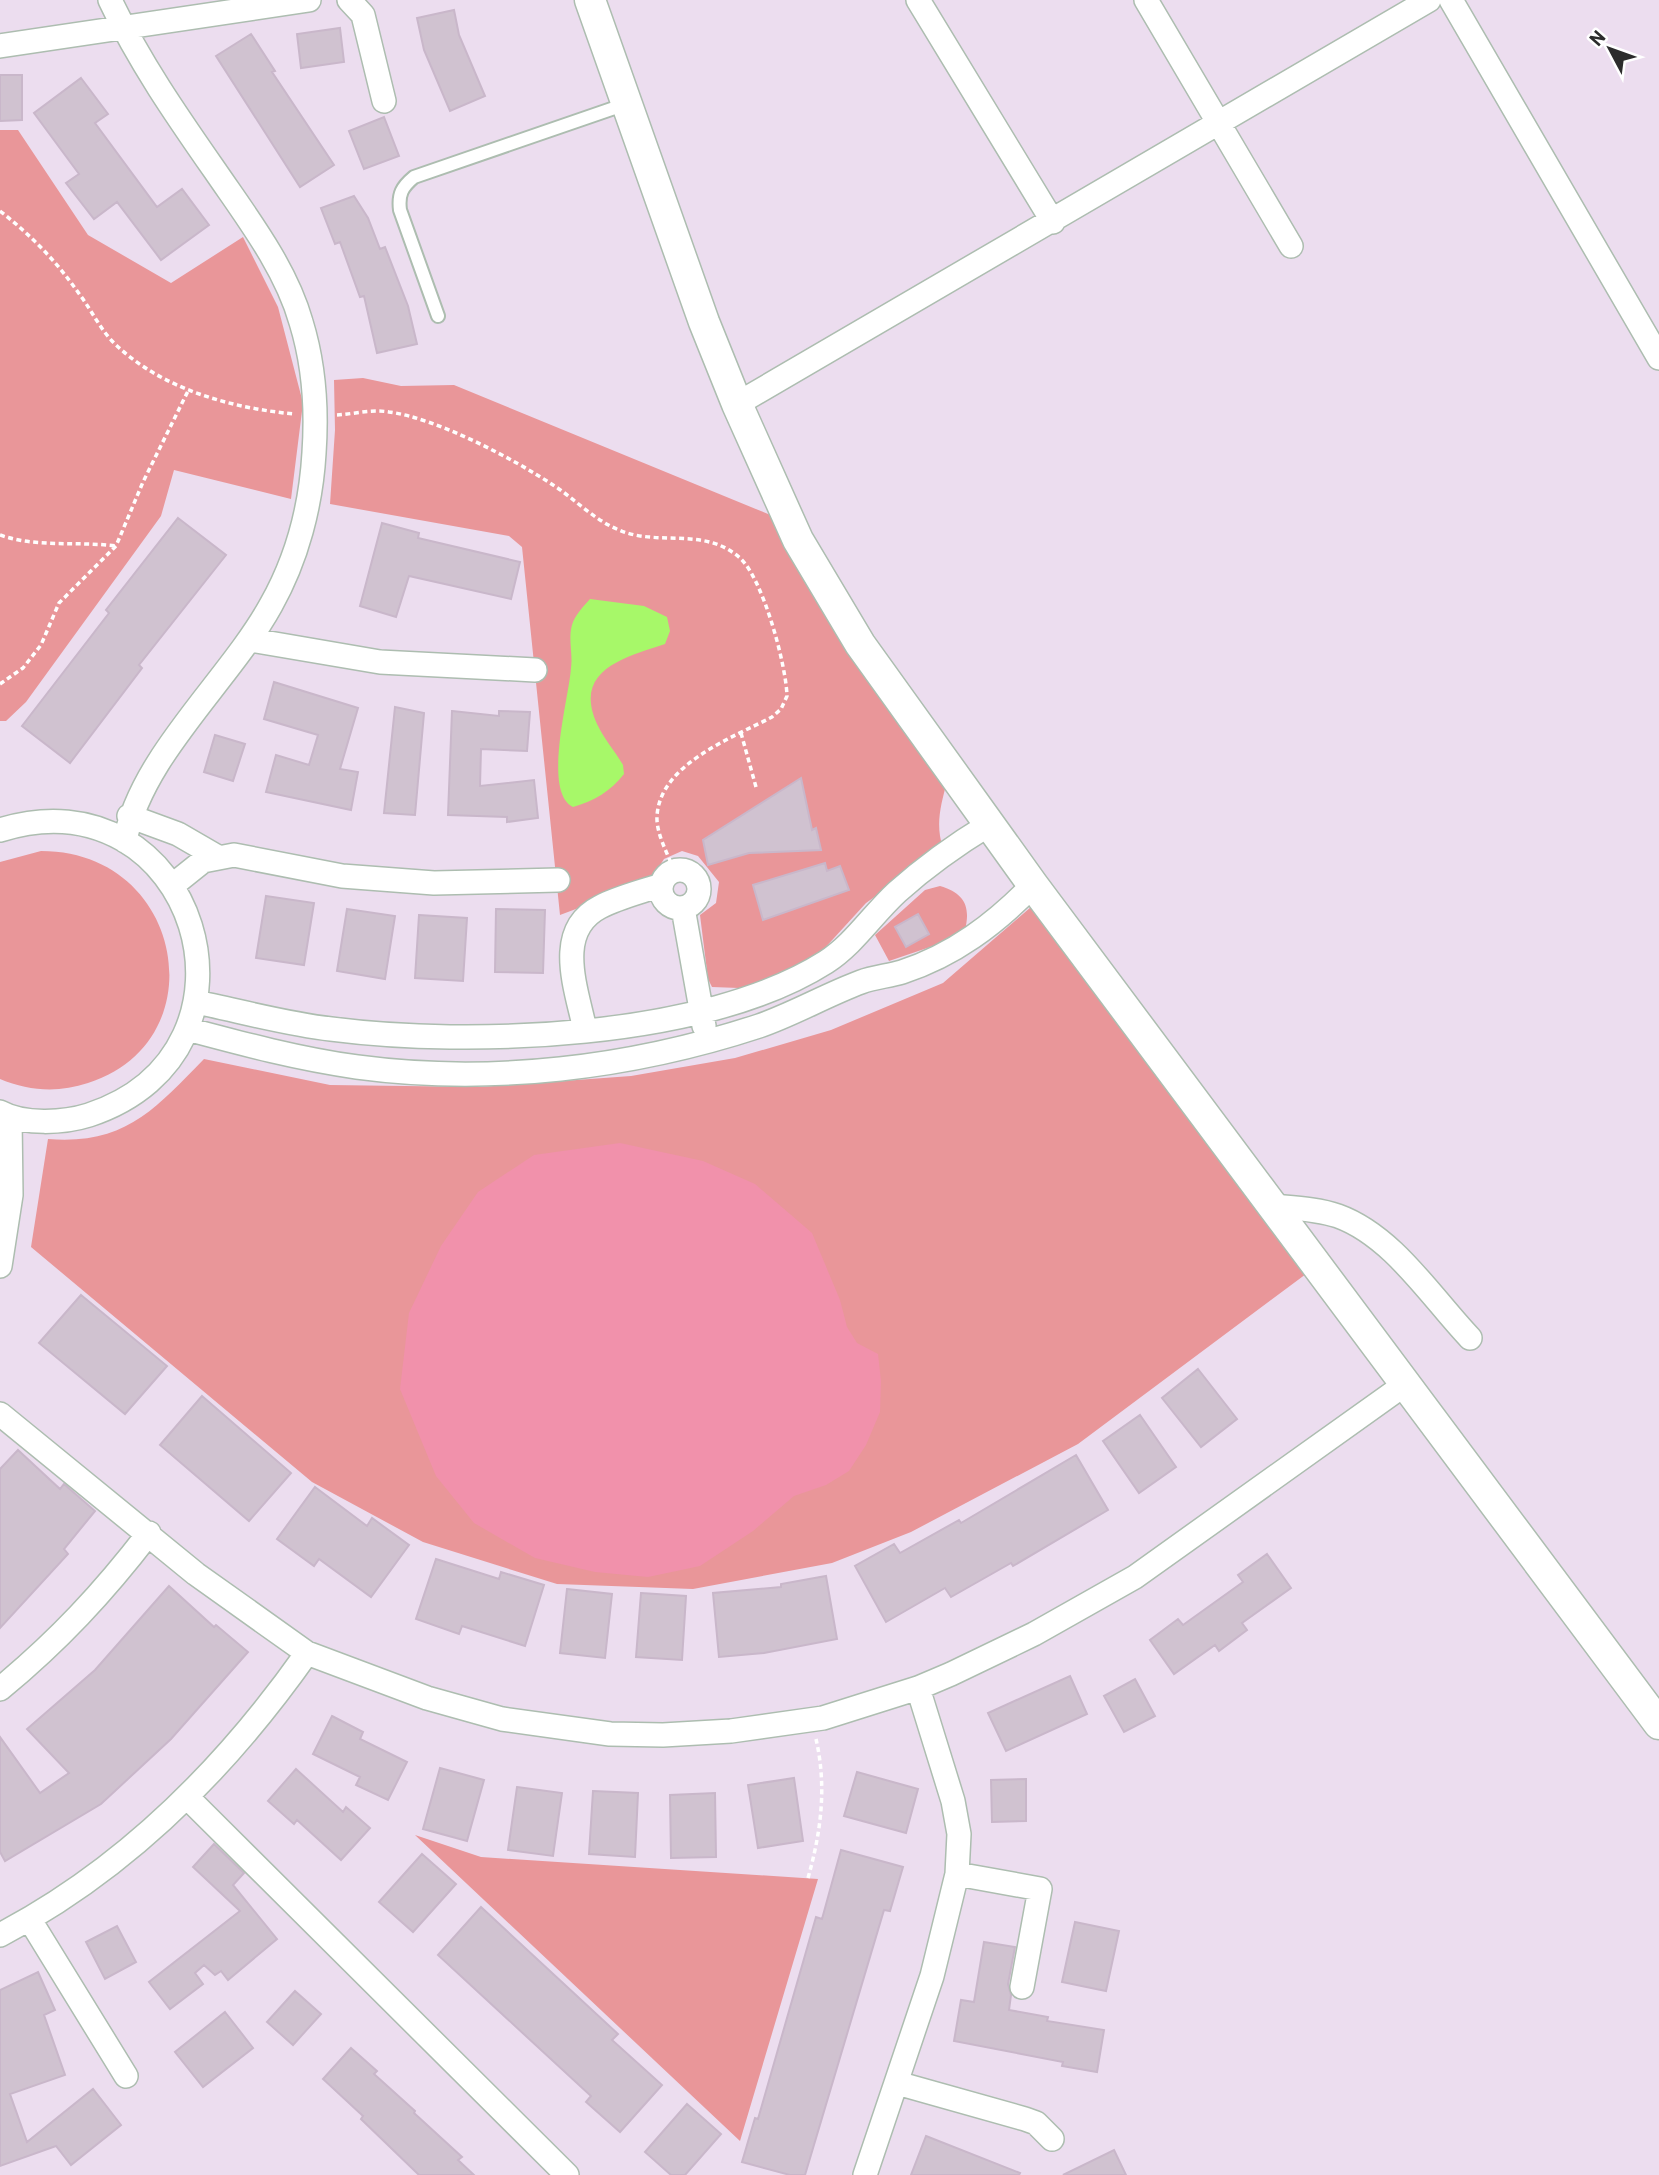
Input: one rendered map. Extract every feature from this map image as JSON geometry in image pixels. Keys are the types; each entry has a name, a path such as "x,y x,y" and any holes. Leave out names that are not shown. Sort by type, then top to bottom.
{"street":[{"path":"110,0 124,30 173,112 241,209 284,279 301,322 316,417 313,469 297,546 273,601 251,639 158,764 129,816 125,841"},
{"path":"0,46 124,30 309,0"},
{"path":"349,0 363,15 384,101"},
{"path":"918,0 1053,222"},
{"path":"1146,0 1291,246"},
{"path":"737,404 1053,222 1429,0"},
{"path":"1451,0 1659,358"},
{"path":"594,1 617,107 737,404 798,540 853,632 1033,886 1659,1724"},
{"path":"251,639 380,662 535,670"},
{"path":"129,816 178,834 216,856"},
{"path":"0,830 39,821 61,821 83,824 125,841 143,853 173,885 184,903 197,941 199,961 196,1002 187,1029 160,1072 125,1100 84,1116 39,1120 5,1115 11,1195 0,1266"},
{"path":"196,1002 329,1029 417,1037 497,1037 585,1030 702,1011 770,992 844,950 897,893 947,852 990,824"},
{"path":"173,885 195,866 216,856 234,855 342,876 434,884 558,880"},
{"path":"585,1030 572,967 575,931 583,919 600,907 667,877 690,873 699,886 696,901 683,908 668,905 663,900 667,877"},
{"path":"187,1029 272,1052 358,1067 446,1074 534,1072 621,1061 707,1041 799,1010 862,981 901,972 950,951 1005,914 1033,886"},
{"path":"683,908 707,1041"},
{"path":"844,950 862,981"},
{"path":"1273,1206 1339,1216 1367,1232 1419,1280 1470,1338"},
{"path":"0,1414 196,1574 307,1653 427,1698 502,1719 610,1734 731,1731 812,1719 918,1688 1034,1634 1135,1577 1404,1385"},
{"path":"0,1689 54,1644 104,1591 149,1533"},
{"path":"0,1935 30,1920 112,1864 188,1798 247,1733 307,1653"},
{"path":"865,2175 932,1976 957,1874 959,1834 953,1801 918,1688"},
{"path":"188,1798 567,2175"},
{"path":"957,1874 1040,1889 1022,1987"},
{"path":"30,1920 126,2076"},
{"path":"897,2083 1025,2119 1036,2123 1052,2139"}],"lane":[{"path":"438,316 400,210 399,198 403,186 414,177 617,107"}],"path":[{"path":"0,211 28,232 55,260 115,345 188,390 235,405 316,417 386,411 429,422 553,485 619,530 641,537 689,537 715,543 737,555 751,569 760,587 787,696 781,709 772,717 691,763 673,778 659,800 656,819 667,877"},
{"path":"0,684 23,668 41,645 59,603 97,568 116,545 188,390"},
{"path":"0,535 22,542 116,545"},
{"path":"741,733 756,787"},
{"path":"808,1878 819,1839 822,1799 821,1759 812,1719"}],"shaded area":[{"path":"0,130 18,130 88,235 171,283 243,237 278,307 303,403 291,499 174,470 161,516 26,702 6,721 0,721"},
{"path":"363,378 401,386 454,385 785,521 947,781 939,823 943,848 866,903 813,961 784,975 739,988 712,987 708,979 700,915 716,903 719,882 698,856 682,851 664,859 650,881 560,915 522,547 509,536 330,504 335,430 334,380"},
{"path":"590,599 644,606 667,617 670,631 665,644 620,661 607,668 598,678 592,690 591,705 597,724 623,765 624,774 602,795 573,807 564,798 559,783 558,764 571,668 572,625 577,614"},
{"path":"41,851 90,859 127,881 153,914 167,952 168,992 156,1029 129,1061 88,1083 55,1089 22,1086 0,1079 0,862"},
{"path":"940,886 955,892 964,902 967,914 965,930 939,944 889,961 875,935 925,890"},
{"path":"1031,907 1306,1274 1078,1444 911,1532 832,1563 693,1589 557,1584 423,1542 312,1482 31,1247 48,1139 75,1139 118,1130 153,1108 204,1059 330,1085 480,1087 631,1076 735,1058 831,1030 943,983"},
{"path":"620,1143 703,1161 755,1184 812,1233 840,1300 847,1327 857,1343 878,1354 881,1381 880,1412 866,1445 849,1471 826,1485 794,1496 753,1531 700,1566 648,1577 595,1572 535,1558 474,1523 436,1476 400,1389 409,1313 441,1246 478,1192 534,1155"},
{"path":"415,1835 481,1857 818,1879 740,2141"}],"building":[{"path":"454,10 459,35 485,96 450,111 424,50 417,18"},
{"path":"340,28 344,62 301,68 297,34"},
{"path":"251,34 275,71 272,72 334,165 300,187 216,56"},
{"path":"0,75 22,75 22,120 0,121"},
{"path":"81,78 108,114 95,123 157,207 182,189 209,225 161,260 117,202 94,219 66,183 79,174 34,113"},
{"path":"384,117 399,156 364,169 349,131"},
{"path":"354,196 368,218 380,249 385,247 408,306 417,344 377,353 364,296 360,297 340,242 335,244 321,208"},
{"path":"178,518 226,555 139,665 142,668 70,763 22,726 109,613 106,610"},
{"path":"382,523 419,533 418,538 520,562 511,599 409,576 396,617 360,606"},
{"path":"274,682 358,708 340,769 358,772 351,810 266,792 276,755 309,765 318,735 264,719"},
{"path":"395,707 424,713 415,815 384,813"},
{"path":"452,711 499,716 499,711 530,712 527,751 481,749 480,786 534,780 538,818 507,822 507,817 448,815"},
{"path":"215,735 245,744 233,781 204,772"},
{"path":"801,778 812,830 816,828 821,850 749,853 708,865 703,840"},
{"path":"825,863 827,871 840,866 849,890 763,920 753,885"},
{"path":"266,896 314,903 304,965 256,958"},
{"path":"347,909 395,916 385,979 337,971"},
{"path":"496,909 545,910 543,973 495,972"},
{"path":"918,914 929,934 906,947 895,927"},
{"path":"419,915 467,918 463,981 415,978"},
{"path":"81,1295 167,1366 125,1414 39,1343"},
{"path":"1198,1369 1237,1419 1201,1447 1162,1398"},
{"path":"202,1396 291,1473 249,1521 160,1445"},
{"path":"1140,1415 1176,1467 1139,1493 1103,1441"},
{"path":"18,1450 60,1489 64,1484 95,1511 64,1549 68,1554 0,1628 0,1469"},
{"path":"1076,1455 1108,1510 1013,1566 1011,1563 951,1597 945,1588 886,1622 855,1566 894,1544 900,1553 959,1520 961,1523"},
{"path":"315,1487 367,1526 372,1518 409,1545 371,1597 319,1559 314,1566 277,1539"},
{"path":"1267,1554 1291,1588 1242,1623 1247,1630 1219,1651 1215,1645 1174,1674 1150,1640 1178,1619 1183,1625 1243,1582 1238,1575"},
{"path":"436,1559 499,1579 501,1572 544,1585 525,1646 462,1626 459,1634 416,1619"},
{"path":"826,1576 837,1639 764,1653 719,1657 713,1593 781,1587 781,1584"},
{"path":"169,1586 214,1627 216,1625 248,1652 171,1739 101,1804 5,1861 0,1852 0,1737 40,1793 69,1773 27,1729 95,1670"},
{"path":"567,1589 612,1594 605,1658 560,1653"},
{"path":"641,1593 686,1596 682,1660 636,1657"},
{"path":"1070,1676 1087,1714 1006,1751 988,1713"},
{"path":"1135,1679 1155,1716 1124,1732 1104,1696"},
{"path":"332,1716 363,1732 360,1739 407,1762 388,1800 356,1785 360,1777 313,1754"},
{"path":"440,1768 484,1780 467,1841 423,1829"},
{"path":"296,1769 343,1812 346,1807 370,1828 341,1860 297,1820 294,1824 268,1801"},
{"path":"857,1772 918,1789 906,1833 844,1816"},
{"path":"794,1778 803,1841 758,1848 748,1785"},
{"path":"1026,1779 1026,1821 992,1822 991,1780"},
{"path":"517,1787 562,1793 553,1856 508,1850"},
{"path":"593,1791 638,1793 635,1857 589,1854"},
{"path":"715,1793 716,1857 671,1858 670,1795"},
{"path":"214,1844 244,1873 233,1885 277,1939 228,1980 221,1971 215,1975 204,1965 195,1973 203,1984 170,2009 149,1982 240,1911 193,1867"},
{"path":"841,1850 903,1867 890,1911 884,1910 805,2175 790,2175 742,2162 755,2118 758,2119 816,1917 822,1919"},
{"path":"422,1854 456,1884 413,1932 379,1902"},
{"path":"481,1907 618,2034 612,2040 662,2085 620,2132 586,2102 591,2096 438,1955"},
{"path":"1075,1922 1119,1931 1106,1991 1062,1982"},
{"path":"117,1926 136,1962 105,1979 86,1942"},
{"path":"984,1942 1015,1947 1008,1984 1011,1995 1009,2010 1048,2017 1047,2021 1104,2030 1097,2072 1062,2066 1063,2062 954,2041 961,2000 974,2002"},
{"path":"38,1972 55,2010 44,2015 65,2075 10,2094 27,2142 93,2089 121,2125 71,2165 56,2146 0,2166 0,1990"},
{"path":"295,1991 321,2014 293,2045 267,2022"},
{"path":"225,2012 253,2048 203,2087 175,2052"},
{"path":"351,2048 377,2071 374,2074 462,2157 458,2160 474,2175 419,2175 361,2119 363,2116 323,2079"},
{"path":"687,2104 721,2134 685,2175 671,2175 645,2152"},
{"path":"926,2136 1020,2173 911,2175"},
{"path":"1114,2150 1126,2175 1063,2175"}]}
